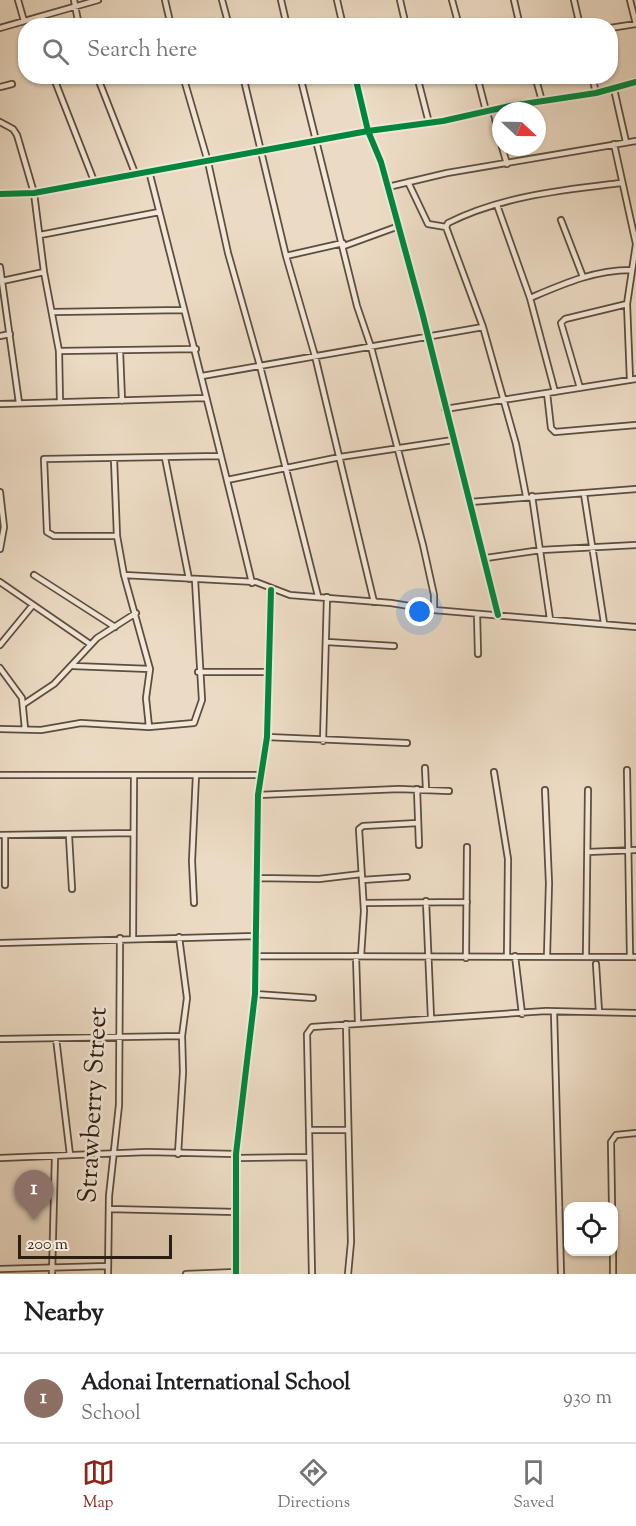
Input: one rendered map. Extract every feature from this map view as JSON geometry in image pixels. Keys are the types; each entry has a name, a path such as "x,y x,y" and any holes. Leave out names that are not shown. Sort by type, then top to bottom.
{"street":[{"path":"18,0 27,18"},
{"path":"74,0 78,18"},
{"path":"41,18 98,0"},
{"path":"165,0 169,18"},
{"path":"222,0 227,18"},
{"path":"281,0 285,18"},
{"path":"337,0 342,18"},
{"path":"400,0 404,18"},
{"path":"452,0 457,18"},
{"path":"514,0 518,18"},
{"path":"574,0 578,18"},
{"path":"618,27 636,24 630,0"},
{"path":"0,28 18,24"},
{"path":"537,102 596,93 636,82"},
{"path":"0,87 12,84"},
{"path":"56,84 94,181"},
{"path":"100,84 135,173"},
{"path":"185,84 208,162 228,253 260,366 318,596"},
{"path":"245,84 286,256 315,356 374,602"},
{"path":"302,84 344,245 357,306 371,347 397,447 432,587 434,610"},
{"path":"357,84 368,131 399,226 453,440 486,558 498,615"},
{"path":"419,84 429,123"},
{"path":"479,84 486,111"},
{"path":"537,84 542,101"},
{"path":"594,84 596,93"},
{"path":"614,89 626,142"},
{"path":"0,194 34,193 316,140 429,123 492,110"},
{"path":"0,122 13,129 17,135 34,193 44,272 59,351 60,402"},
{"path":"388,187 636,141"},
{"path":"445,409 633,379 627,304 631,270 636,255 627,198 621,183 614,144"},
{"path":"505,156 507,164"},
{"path":"148,171 183,310 196,349 205,398 252,583"},
{"path":"408,182 428,224 446,227"},
{"path":"446,227 454,220 497,204 621,183"},
{"path":"627,198 636,198"},
{"path":"497,204 530,298 555,392"},
{"path":"39,235 159,212"},
{"path":"561,220 582,277"},
{"path":"286,256 344,245 399,226"},
{"path":"446,227 483,327 516,444 526,496"},
{"path":"0,267 19,403"},
{"path":"530,298 582,277 604,271 631,270"},
{"path":"2,281 44,272"},
{"path":"580,388 561,323 565,319 627,304"},
{"path":"53,312 183,310"},
{"path":"202,376 483,327"},
{"path":"0,336 10,334"},
{"path":"59,351 196,349"},
{"path":"120,351 122,401"},
{"path":"547,393 551,428 555,432 636,425"},
{"path":"0,404 205,398"},
{"path":"227,480 340,457 453,440"},
{"path":"117,536 54,536 45,530 44,459 220,456"},
{"path":"0,729 41,730 81,723 149,728 194,723 201,703 192,580 165,458"},
{"path":"114,459 117,536 124,575 150,669 146,698 149,728"},
{"path":"470,502 636,489"},
{"path":"0,492 1,517 4,527 0,549"},
{"path":"584,494 604,623"},
{"path":"532,496 550,619"},
{"path":"486,558 541,550 636,545"},
{"path":"34,575 115,627"},
{"path":"124,575 252,583 290,595 636,627"},
{"path":"0,582 90,644"},
{"path":"186,1274 236,1273 236,1156 255,994 258,795 259,775 267,737 271,590"},
{"path":"323,741 327,597"},
{"path":"0,645 32,606"},
{"path":"24,704 54,684 73,666 90,644 136,613"},
{"path":"477,614 478,654"},
{"path":"327,642 394,646"},
{"path":"73,666 150,669"},
{"path":"0,668 24,704 25,729"},
{"path":"198,672 269,672"},
{"path":"267,737 407,743"},
{"path":"425,768 426,789"},
{"path":"627,770 630,957"},
{"path":"494,772 508,859 507,956"},
{"path":"0,775 259,775"},
{"path":"133,938 134,775"},
{"path":"194,903 192,861 196,775"},
{"path":"258,795 417,789 449,791"},
{"path":"417,789 418,845"},
{"path":"545,790 549,883 547,956"},
{"path":"586,956 588,790"},
{"path":"358,1022 359,956 364,903 360,827 418,823"},
{"path":"5,885 3,835 69,836 133,833"},
{"path":"69,836 72,890"},
{"path":"466,958 468,848"},
{"path":"588,852 636,850"},
{"path":"257,878 407,878"},
{"path":"426,901 431,1018"},
{"path":"364,903 467,902"},
{"path":"0,943 257,936"},
{"path":"178,1154 183,1072 182,1036 187,983 179,937"},
{"name":"Strawberry Street","path":"108,1274 109,1209 121,1037 120,938"},
{"path":"257,956 636,957"},
{"path":"515,956 522,1014"},
{"path":"596,964 599,1012"},
{"path":"255,994 313,998"},
{"path":"554,1012 561,1274"},
{"path":"312,1274 307,1034 316,1025 554,1012 636,1013"},
{"path":"346,1024 351,1242 348,1274"},
{"path":"0,1039 182,1036"},
{"path":"56,1038 70,1155"},
{"path":"309,1130 348,1130"},
{"path":"612,1202 611,1142 616,1135 636,1133"},
{"path":"0,1158 114,1153 309,1157"},
{"path":"52,1274 55,1156"},
{"path":"109,1209 236,1212"},
{"path":"613,1256 613,1274"},
{"path":"0,1269 108,1266"}],"cycle path":[{"path":"0,194 34,193 368,131 443,121 510,106 596,93 636,82"},
{"path":"357,84 368,131 381,162 422,312 498,615"},
{"path":"236,1274 236,1154 255,994 258,795 267,737 271,590"}],"place":[{"name":"Adonai International School","path":"34,1220"}]}
